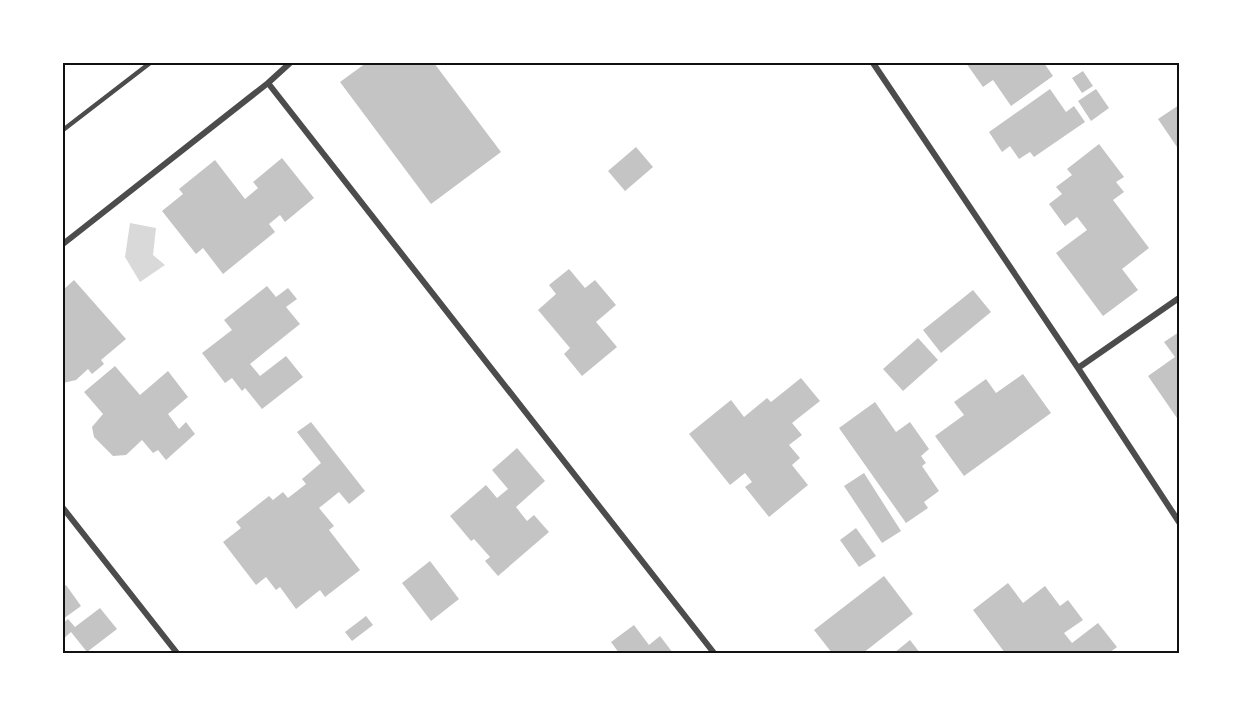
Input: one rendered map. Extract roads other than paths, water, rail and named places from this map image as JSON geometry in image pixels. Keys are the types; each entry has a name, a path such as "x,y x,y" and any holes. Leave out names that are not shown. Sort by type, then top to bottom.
{"street":[{"path":"63,244 268,83 290,63"},
{"path":"873,63 1179,522"},
{"path":"268,83 714,653"},
{"path":"1078,368 1179,297"},
{"path":"63,508 177,653"}],"lane":[{"path":"63,130 150,63"}]}
